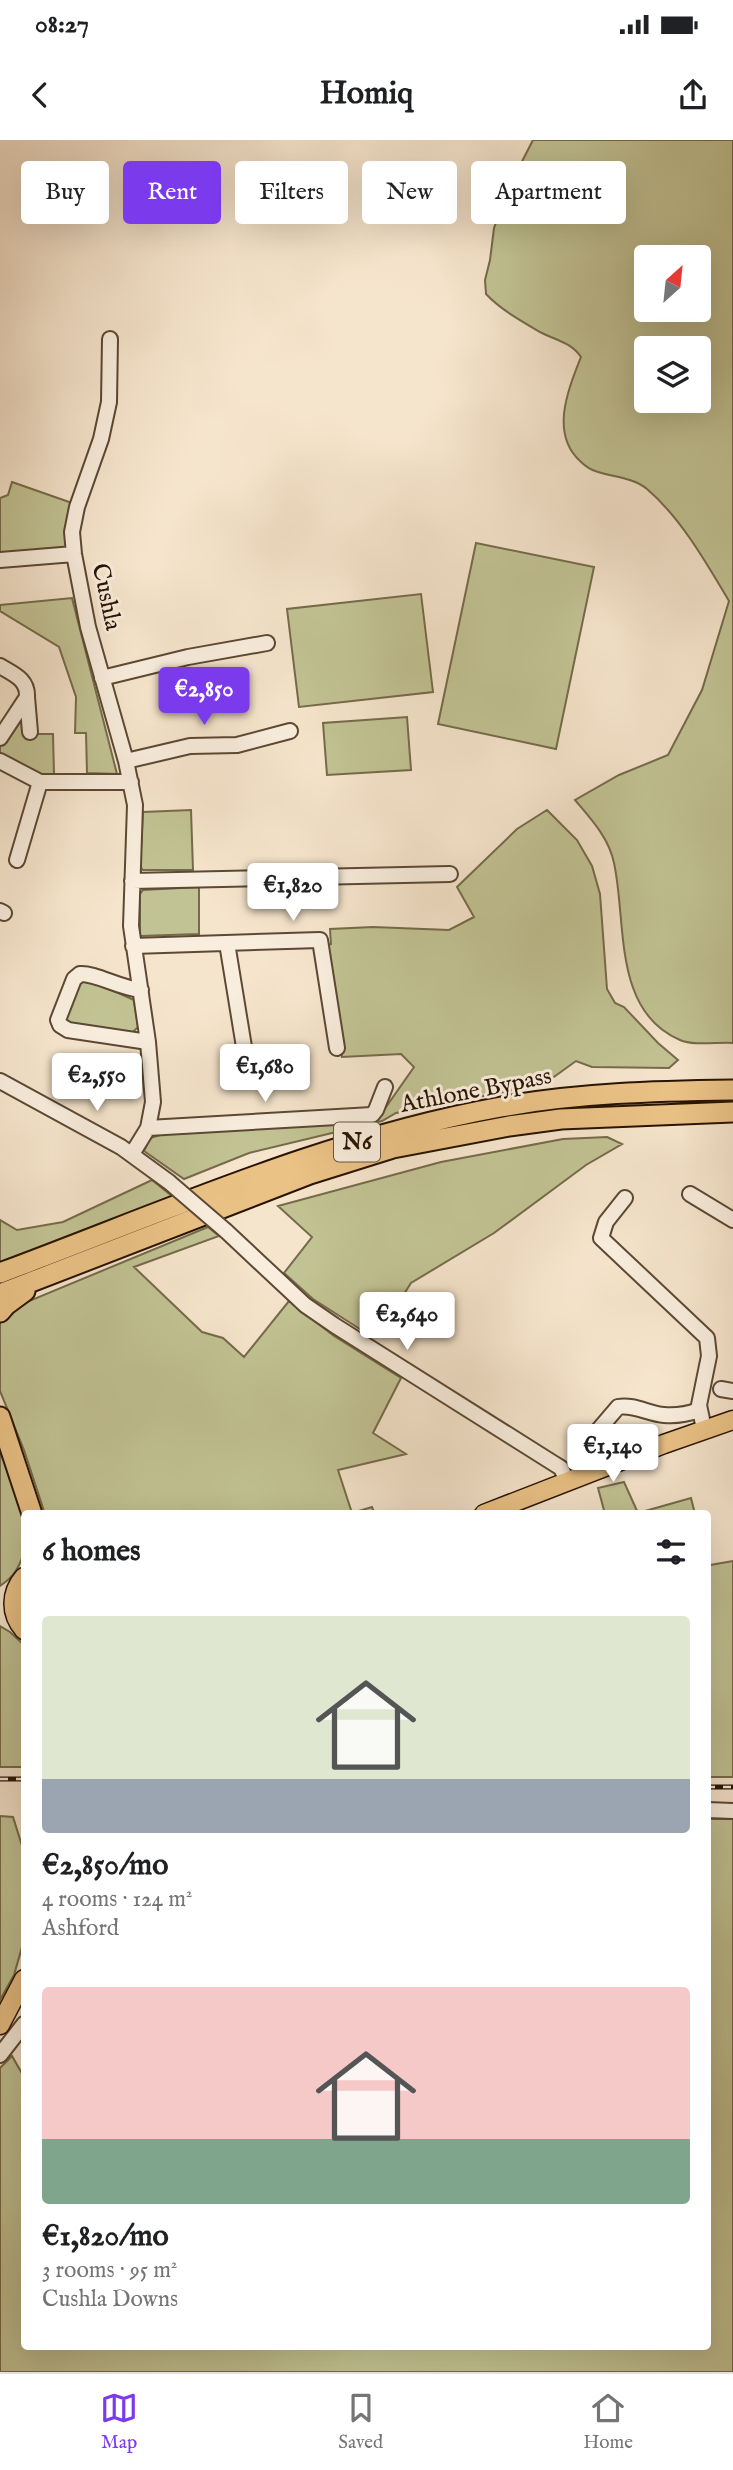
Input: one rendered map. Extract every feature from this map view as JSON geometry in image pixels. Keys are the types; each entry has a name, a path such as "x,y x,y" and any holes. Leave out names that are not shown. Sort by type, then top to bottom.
{"highway":[{"name":"Athlone Bypass","path":"0,1273 328,1151 410,1128 503,1106 548,1100 666,1091 733,1090"},
{"name":"Athlone Bypass","path":"46,1276 310,1174 393,1148 561,1119 733,1112"},
{"path":"0,1294 46,1276"},
{"path":"0,1312 46,1276"},
{"path":"0,1418 28,1510"},
{"path":"0,1436 28,1510"}],"main road":[{"path":"494,1510 733,1420"},
{"path":"13,1589 13,1609 21,1625"},
{"path":"0,1613 21,1625"},
{"path":"0,2025 21,1985"}],"street":[{"name":"Cushla","path":"110,339 109,402 72,532 88,627 126,761 135,805 132,881 134,946 148,1042 153,1102 148,1128 132,1154"},
{"path":"0,559 74,554"},
{"path":"102,678 188,657 267,643"},
{"path":"0,666 24,682 30,732"},
{"path":"0,738 27,697"},
{"path":"126,761 190,746 237,745 290,731"},
{"path":"0,761 40,782 131,782"},
{"path":"17,860 40,782"},
{"path":"132,881 450,874"},
{"path":"134,946 325,940 337,1048"},
{"path":"227,943 245,1053"},
{"path":"141,990 122,988 89,974 80,974 74,979 58,1020 68,1030 148,1042"},
{"path":"0,1081 132,1154 226,1231 305,1305 381,1357 561,1468 567,1481"},
{"path":"148,1128 372,1115 385,1087"},
{"path":"690,1194 733,1220"},
{"path":"625,1198 606,1222 601,1238 706,1338 709,1356 699,1409 704,1429"},
{"path":"583,1448 618,1407 629,1406 666,1415 699,1409"},
{"path":"711,1810 733,1811"},
{"path":"0,2055 21,2028"}],"green space":[{"path":"533,140 733,140 733,1043 680,1040 658,1026 643,1008 626,963 612,854 599,829 575,800 619,775 668,755 702,690 729,601 692,542 671,514 647,489 636,482 590,469 571,450 566,438 564,411 581,357 568,345 511,314 486,294 485,280 496,224 626,224 626,161 522,161"},
{"path":"12,482 72,503 67,547 0,553 0,498 8,495"},
{"path":"476,543 594,567 556,749 438,724"},
{"path":"421,594 433,692 299,707 287,609"},
{"path":"72,598 117,774 87,773 86,733 75,733 76,697 59,647 0,611 0,605"},
{"path":"407,717 411,770 327,775 323,723"},
{"path":"16,721 25,723 28,734 53,734 54,774 36,776 0,754 0,746"},
{"path":"191,810 193,870 143,870 140,867 143,812"},
{"path":"547,810 577,840 592,866 600,894 607,989 615,1003 624,1007 678,1060 669,1068 592,1067 576,1061 544,1084 396,1113 382,1121 249,1153 184,1179 144,1151 150,1138 164,1134 165,1131 379,1117 414,1067 401,1054 342,1057 323,945 331,944 330,929 373,927 449,930 474,917 457,887 517,829"},
{"path":"199,887 199,934 140,936 140,894 143,890"},
{"path":"89,980 134,1000 138,1027 133,1032 72,1026 65,1021 65,1014 79,981"},
{"path":"607,1137 622,1144 586,1165 494,1233 411,1283 399,1302 389,1297 363,1331 313,1299 284,1273 312,1237 278,1206 441,1162 563,1139"},
{"path":"152,1180 173,1197 0,1264 0,1220 17,1230 63,1222"},
{"path":"208,1227 219,1236 134,1267 202,1332 223,1338 244,1357 289,1301 334,1336 401,1378 373,1433 406,1454 338,1470 351,1510 44,1510 24,1450 0,1391 0,1321 17,1306"},
{"path":"0,1451 21,1511 21,1560 14,1573 0,1586"},
{"path":"624,1482 637,1510 604,1510 598,1488"},
{"path":"691,1498 694,1510 649,1510"},
{"path":"733,1561 733,1777 711,1777 711,1565"},
{"path":"0,1626 21,1642 21,1767 0,1767"},
{"path":"0,1816 13,1817 21,1842 21,1950 14,1975 0,2000"},
{"path":"711,1819 733,1819 733,2372 0,2372 0,2068 12,2056 21,2072 21,2350 711,2350"}],"railway":[{"path":"0,1779 21,1779"},
{"path":"711,1787 733,1787"}]}
